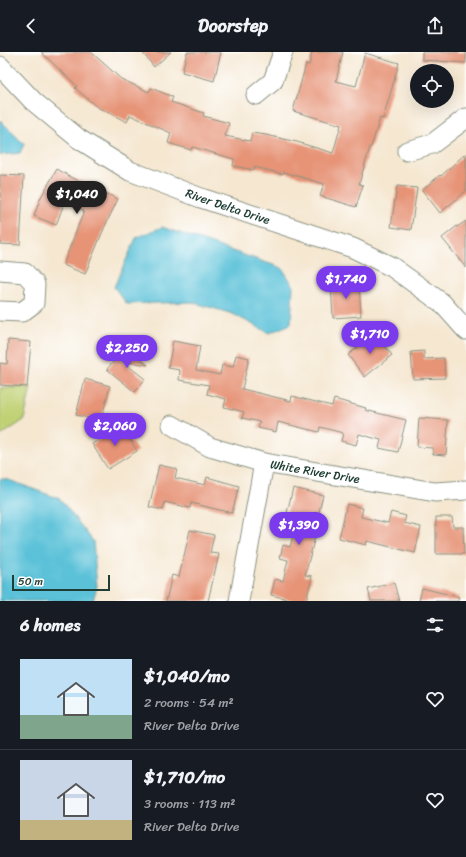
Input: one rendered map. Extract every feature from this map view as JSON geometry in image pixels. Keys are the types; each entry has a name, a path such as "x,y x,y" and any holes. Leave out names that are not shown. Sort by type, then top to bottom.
{"street":[{"path":"256,95 273,81 283,52"},
{"name":"River Delta Drive","path":"0,66 33,101 79,139 130,171 201,198 353,248 392,267 442,303 466,330"},
{"path":"407,151 432,144 466,118"},
{"path":"0,272 25,272 35,284 34,303 22,312 0,311"},
{"name":"White River Drive","path":"172,425 210,447 264,463 434,492 466,490"},
{"path":"239,601 264,463"}],"green space":[{"path":"31,387 24,420 0,436 0,388"}],"water":[{"path":"0,120 24,144 20,153 0,155"},
{"path":"162,227 282,268 293,285 291,324 269,333 233,314 192,302 127,304 114,287 136,238"},
{"path":"0,479 6,479 60,499 93,541 97,586 93,601 0,601"}],"building":[{"path":"41,52 91,52 121,79 149,92 151,88 173,97 171,102 204,113 203,116 229,123 225,136 250,141 252,133 266,135 297,142 333,153 341,125 293,111 306,64 309,65 312,52 343,52 336,81 356,86 365,53 399,63 383,119 380,118 370,147 359,184 363,185 356,207 320,196 324,184 284,172 283,174 254,167 254,170 233,166 234,159 192,147 191,150 168,143 171,133 130,115 127,122 97,107 75,88 77,86"},
{"path":"142,52 171,52 154,67"},
{"path":"187,52 221,52 214,81 182,72"},
{"path":"422,52 466,52 466,63 422,60"},
{"path":"466,153 466,191 440,213 422,190 440,175 441,176"},
{"path":"57,169 118,199 85,274 63,265 84,211 65,201 56,225 34,216 41,197"},
{"path":"0,175 24,176 20,245 0,244"},
{"path":"397,186 417,188 411,230 391,227"},
{"path":"466,221 466,268 442,238"},
{"path":"359,282 361,316 333,318 331,283"},
{"path":"375,334 392,355 365,377 348,355"},
{"path":"8,340 31,342 27,387 0,385 0,363 7,364"},
{"path":"173,341 200,346 196,370 220,375 222,365 233,367 236,355 249,358 242,389 291,401 292,396 332,406 334,399 366,408 365,410 406,420 398,452 379,448 381,440 359,434 356,445 341,441 343,433 320,427 319,432 278,422 276,432 258,428 260,422 242,418 244,412 224,407 226,399 207,394 209,385 179,380 180,370 168,368"},
{"path":"126,347 148,365 122,361 145,379 135,392 107,369"},
{"path":"424,351 424,359 444,358 445,378 413,379 411,352"},
{"path":"85,379 110,386 101,421 76,415"},
{"path":"419,418 448,420 446,455 433,454 433,448 417,447"},
{"path":"122,426 137,451 108,469 92,444"},
{"path":"159,465 177,469 175,478 205,485 207,477 239,486 232,513 191,503 190,508 165,502 163,510 149,507"},
{"path":"293,488 323,495 313,537 315,537 305,575 312,576 306,601 296,601 271,595 275,579 283,581 288,560 280,558 283,545 290,547 296,524 285,521"},
{"path":"347,504 363,508 361,517 388,523 391,512 406,516 404,523 421,527 415,553 367,541 366,545 339,538"},
{"path":"436,517 452,517 453,527 463,527 464,554 436,554"},
{"path":"190,530 214,535 210,553 219,554 208,601 166,601 172,575 179,577"},
{"path":"394,583 399,601 371,601 368,589"},
{"path":"422,588 459,597 458,601 419,601"}]}
